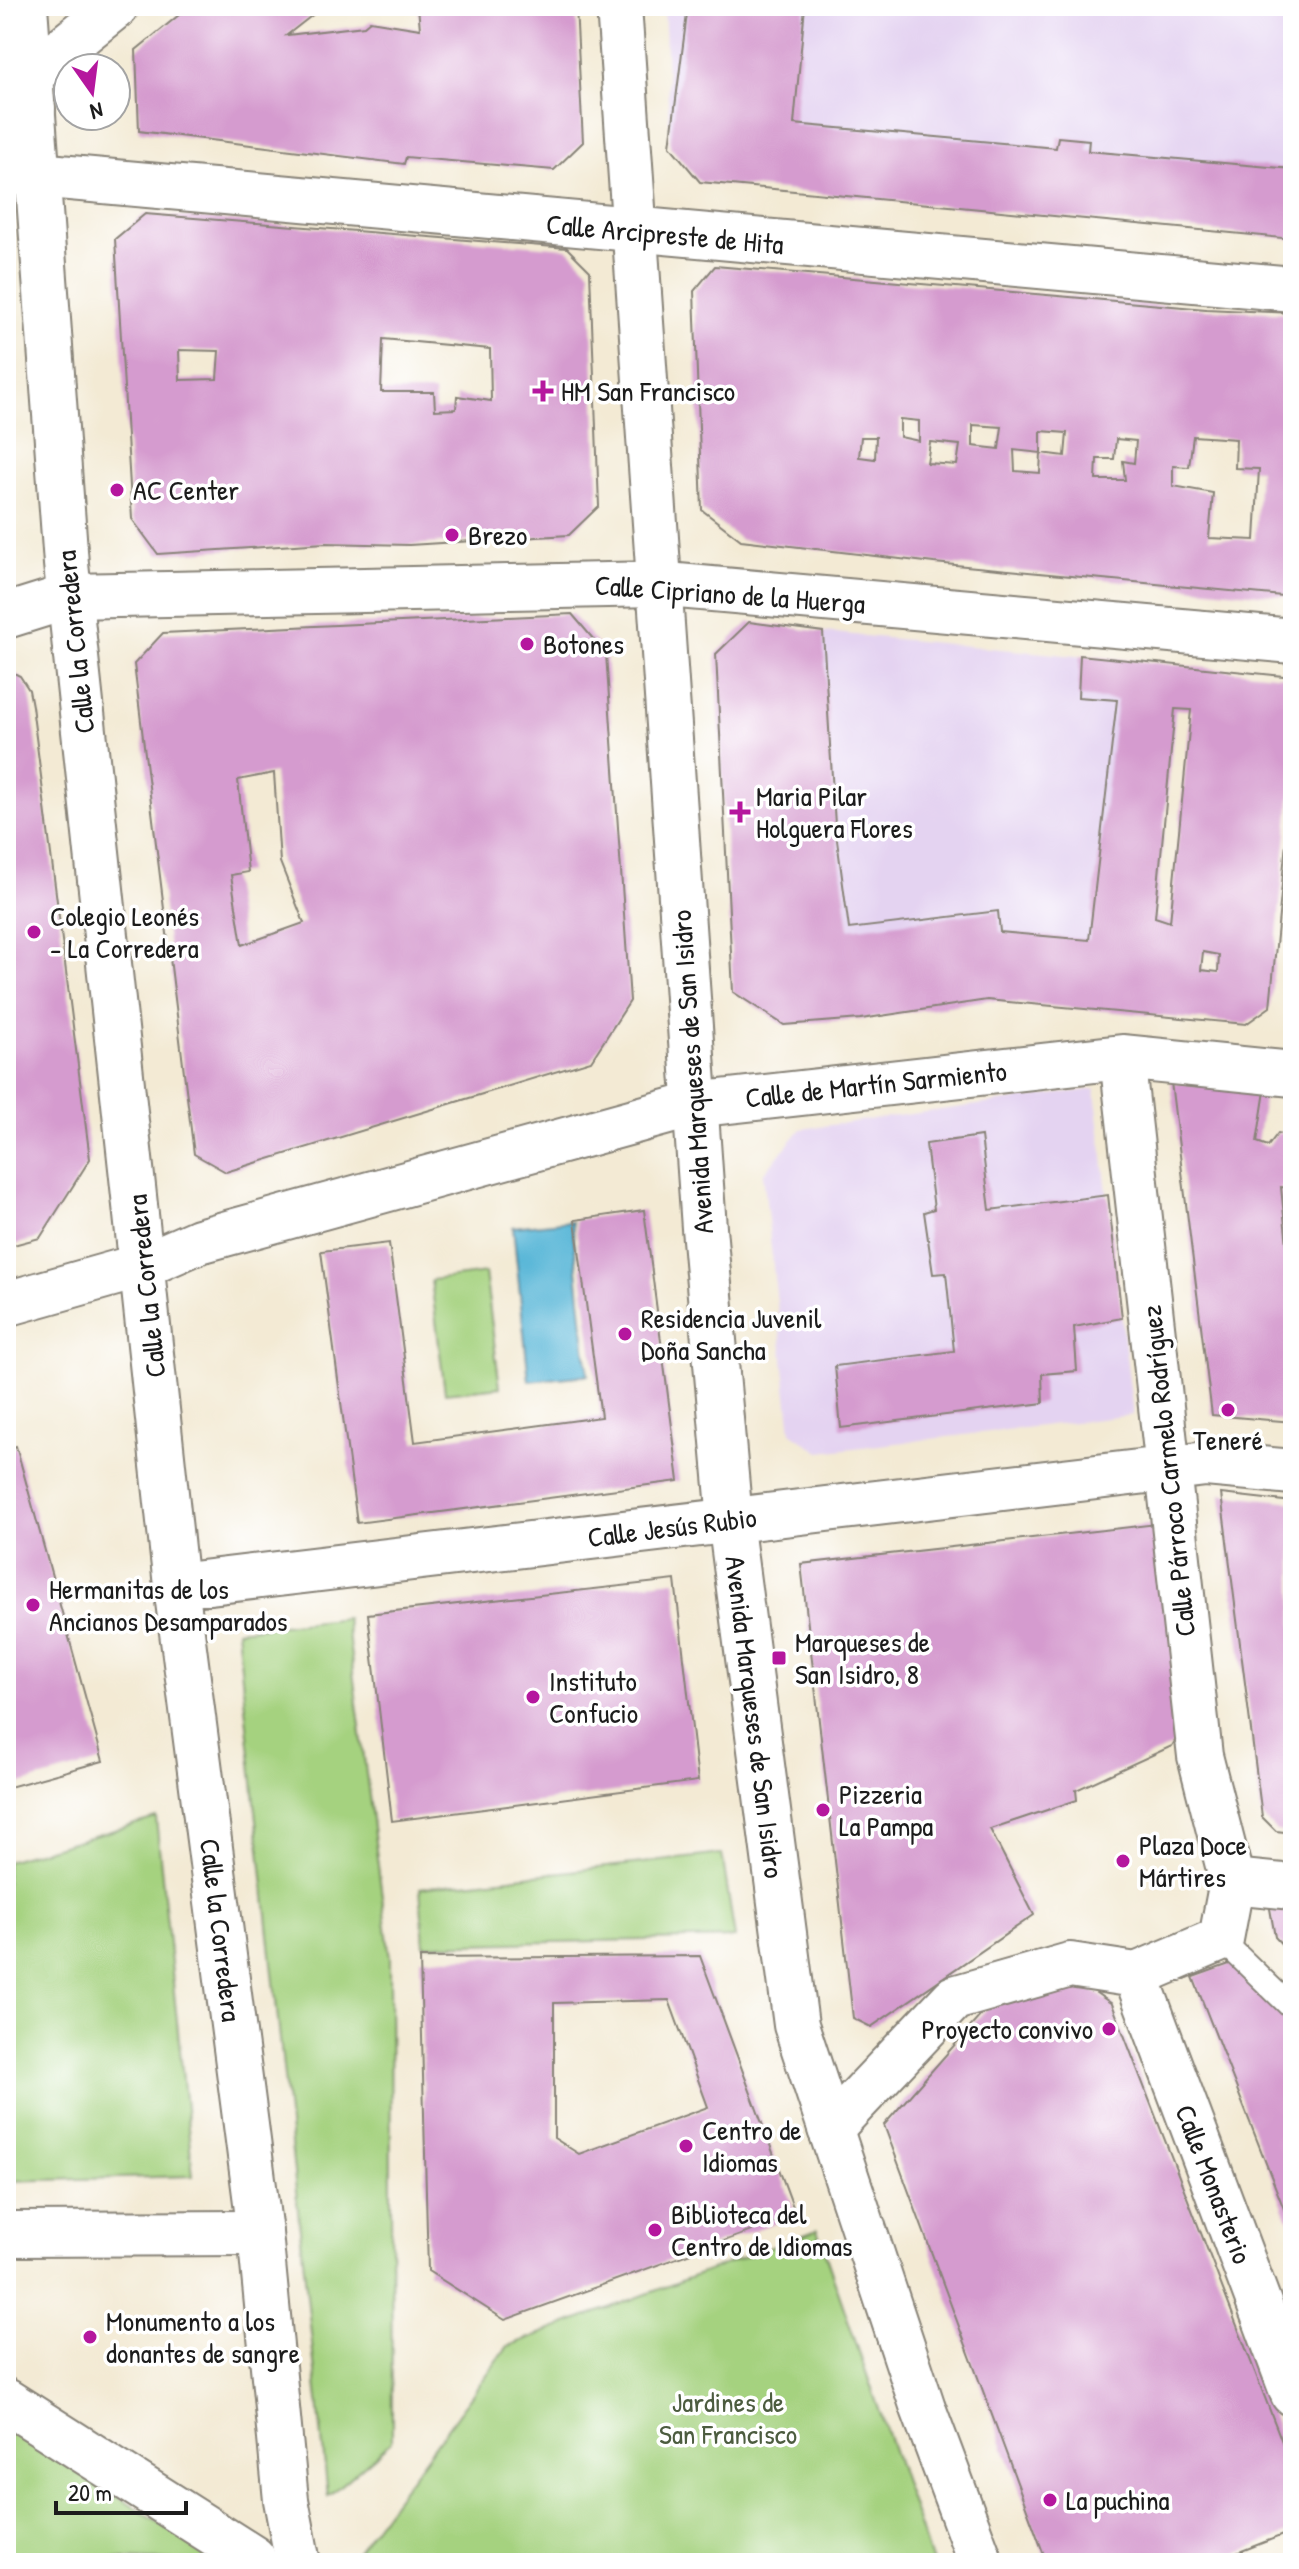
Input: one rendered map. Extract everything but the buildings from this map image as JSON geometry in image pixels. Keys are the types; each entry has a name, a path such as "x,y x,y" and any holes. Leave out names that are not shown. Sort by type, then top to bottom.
{"street":[{"name":"Calle la Corredera","path":"25,6 23,103 37,175 70,596 176,1586 260,2233 286,2500 298,2563"},
{"path":"23,103 116,6"},
{"name":"Avenida Marqueses de San Isidro","path":"619,6 693,1105 730,1520 796,2025 923,2408 981,2563"},
{"name":"Calle Arcipreste de Hita","path":"37,175 1293,289"},
{"name":"Calle Cipriano de la Huerga","path":"6,616 70,596 656,584 1293,641"},
{"name":"Calle de Martín Sarmiento","path":"6,1304 144,1265 199,1241 693,1105 1122,1057 1293,1074"},
{"name":"Calle Párroco Carmelo Rodríguez","path":"1122,1057 1200,1756 1232,1881"},
{"name":"Calle Jesús Rubio","path":"176,1586 1206,1464 1293,1472"},
{"path":"830,2129 954,1998 1070,1965 1136,1975 1221,1939 1232,1881 1293,1887"},
{"name":"Calle Monasterio","path":"1136,1975 1293,2394"},
{"path":"6,2234 260,2233"},
{"path":"6,2401 253,2558"}],"lane":[{"path":"1221,1939 1293,2009"}],"shaded area":[{"path":"664,6 1293,6 1293,239 700,182 670,146"},
{"path":"823,632 1180,666 1146,1014 987,1000 861,1019 835,825"},
{"path":"1095,1089 1133,1415 820,1452 791,1432 763,1174 801,1129"}],"green space":[{"path":"485,1273 500,1387 445,1393 431,1280"},
{"path":"346,1618 390,1958 392,2441 328,2496 237,1630"},
{"path":"156,1818 193,2176 6,2181 6,1861"},
{"path":"722,1854 735,1938 424,1945 420,1888"},
{"name":"Jardines de San Francisco","path":"817,2230 932,2563 348,2563 508,2346"},
{"path":"6,2424 220,2563 6,2554"}],"water":[{"path":"572,1221 588,1375 529,1381 513,1227"}],"place":[{"name":"HM San Francisco","path":"543,391"},
{"name":"AC Center","path":"117,490"},
{"name":"Brezo","path":"452,535"},
{"name":"Botones","path":"527,644"},
{"name":"Maria Pilar Holguera Flores","path":"740,812"},
{"name":"Colegio Leonés - La Corredera","path":"34,932"},
{"name":"Residencia Juvenil Doña Sancha","path":"625,1334"},
{"name":"Teneré","path":"1228,1410"},
{"name":"Hermanitas de los Ancianos Desamparados","path":"33,1605"},
{"name":"Marqueses de San Isidro, 8","path":"779,1658"},
{"name":"Instituto Confucio","path":"533,1697"},
{"name":"Pizzeria La Pampa","path":"823,1810"},
{"name":"Plaza Doce Mártires","path":"1123,1861"},
{"name":"Proyecto convivo","path":"1109,2029"},
{"name":"Centro de Idiomas","path":"686,2146"},
{"name":"Biblioteca del Centro de Idiomas","path":"655,2230"},
{"name":"Monumento a los donantes de sangre","path":"90,2337"},
{"name":"La puchina","path":"1050,2500"}]}
